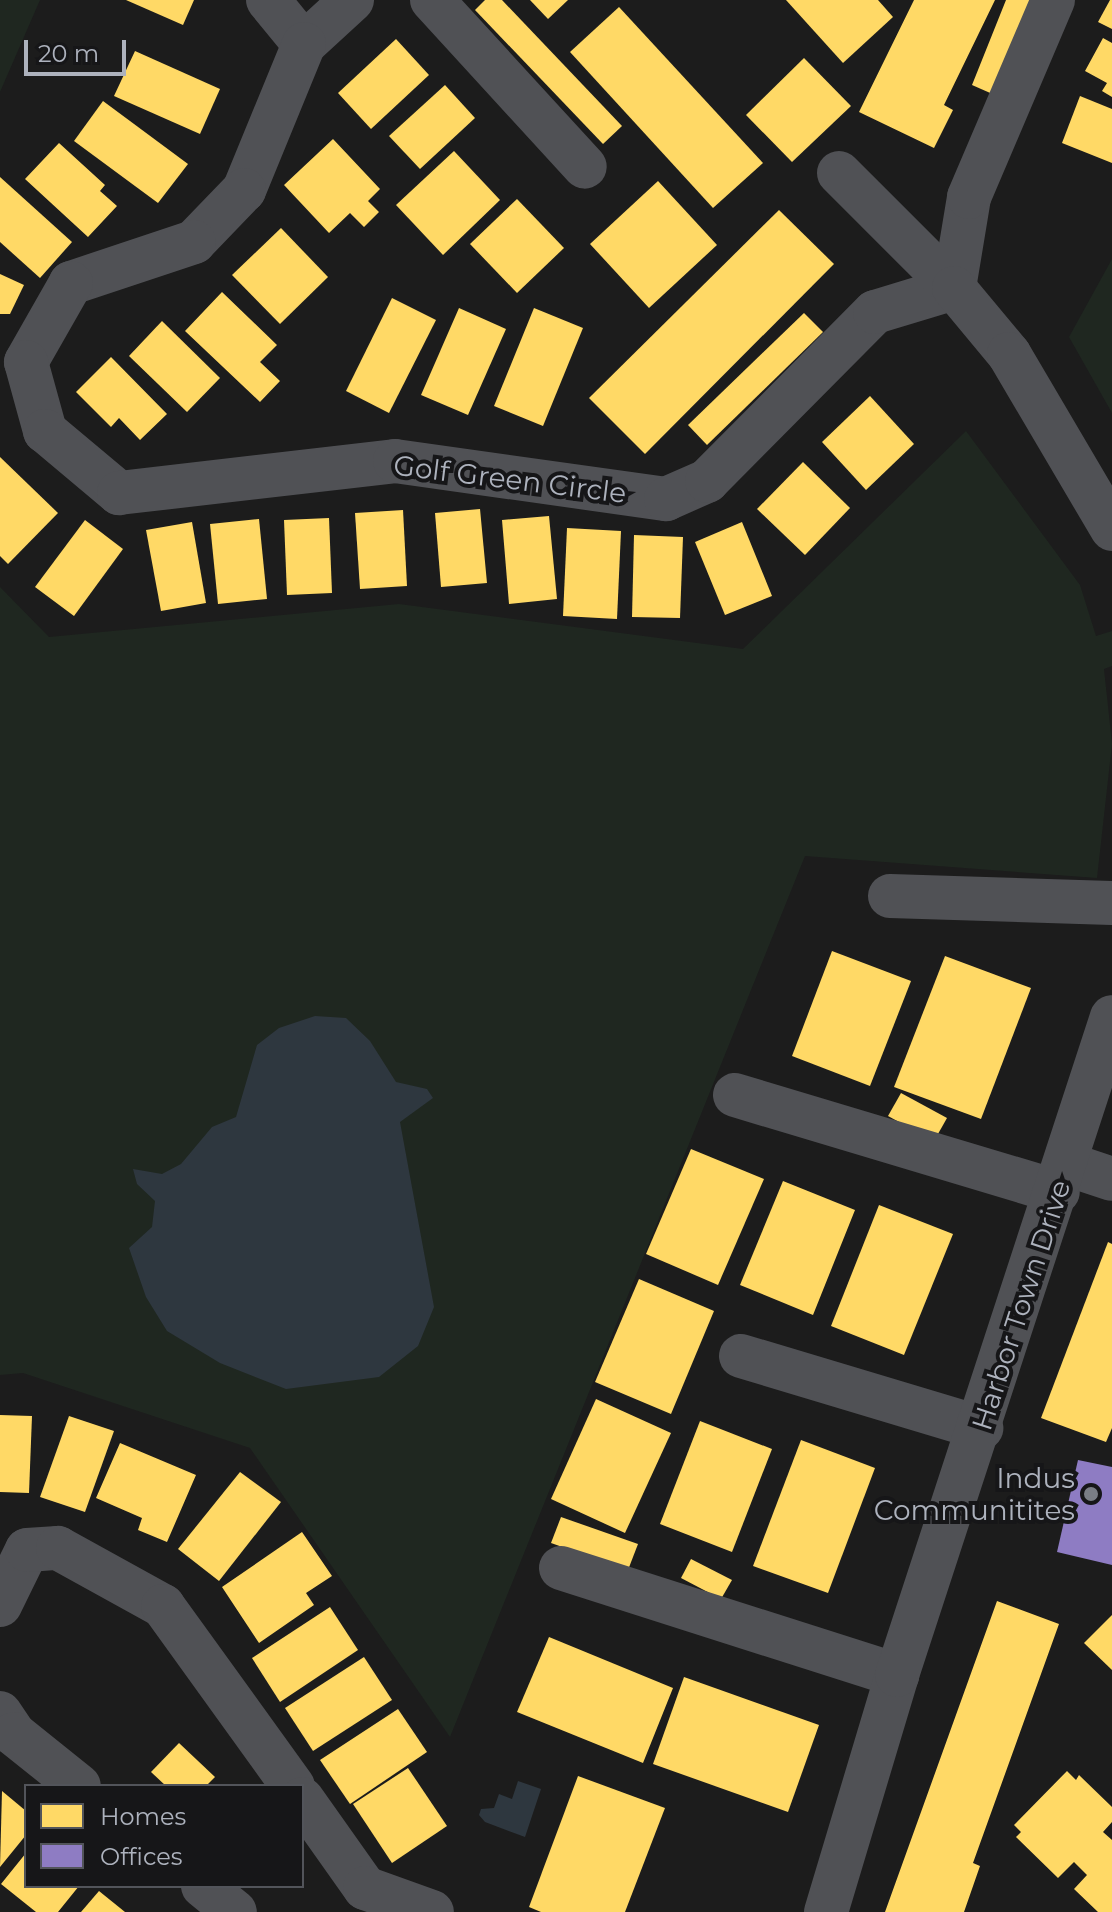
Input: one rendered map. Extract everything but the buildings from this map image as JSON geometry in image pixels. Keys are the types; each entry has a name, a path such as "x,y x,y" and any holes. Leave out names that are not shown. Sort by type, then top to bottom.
{"street":[{"path":"268,0 304,44 352,0"},
{"path":"432,0 585,167"},
{"path":"954,288 969,197 1053,0"},
{"name":"Golf Green Circle","path":"304,44 244,190 194,242 71,283 26,362 45,431 119,493 395,461 666,499 707,481 875,312 894,303 954,288"},
{"path":"839,173 954,288 1009,354 1112,529"},
{"path":"890,896 1112,903"},
{"name":"Harbor Town Drive","path":"826,1912 897,1675 981,1428 1112,1017"},
{"path":"735,1095 1062,1178 1112,1179"},
{"path":"741,1356 981,1428"},
{"path":"0,1605 27,1550 58,1548 163,1606 292,1784"},
{"path":"561,1568 897,1675"},
{"path":"0,1713 14,1734 76,1784"},
{"path":"304,1802 365,1888 432,1912"},
{"path":"205,1888 235,1912"}],"shaded area":[{"path":"0,0 40,0 0,92"},
{"path":"1112,259 1112,413 1069,337"},
{"path":"966,431 1080,585 1096,636 1112,631 1112,666 1104,669 1112,744 1097,878 805,856 450,1737 250,1448 23,1373 0,1375 0,587 49,637 399,604 743,649"},
{"path":"315,1016 346,1018 370,1041 396,1082 427,1089 433,1098 400,1122 434,1307 418,1346 379,1377 286,1389 220,1363 167,1331 146,1297 129,1248 152,1227 155,1201 137,1184 133,1169 162,1174 181,1164 212,1127 236,1117 257,1045 279,1028"},
{"path":"518,1781 541,1789 525,1837 485,1822 479,1815 481,1809 494,1808 499,1794 512,1799"}],"place":[{"name":"Indus Communitites","path":"1091,1494"}]}
